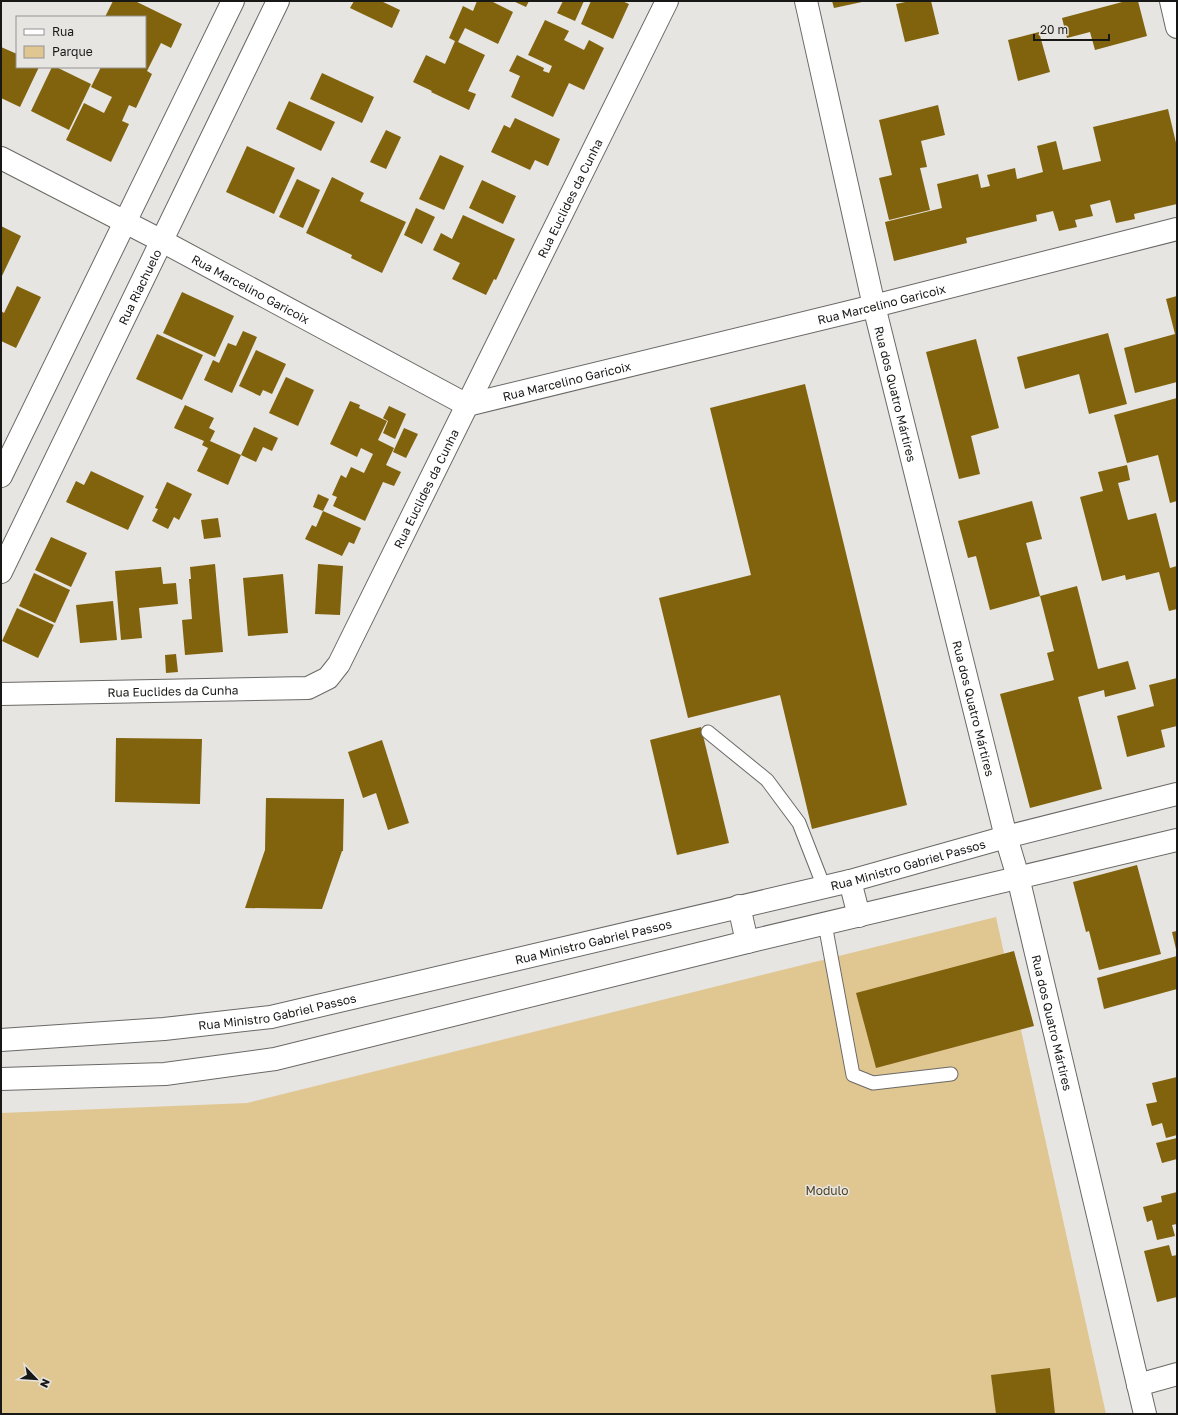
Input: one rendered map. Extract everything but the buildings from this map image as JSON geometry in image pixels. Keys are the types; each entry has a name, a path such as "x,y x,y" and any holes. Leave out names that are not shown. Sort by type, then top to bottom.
{"street":[{"path":"1,476 233,1"},
{"name":"Rua Riachuelo","path":"1,572 278,1"},
{"name":"Rua Euclides da Cunha","path":"1,694 308,688 328,678 339,664 667,1"},
{"name":"Rua dos Quatro Mártires","path":"806,1 874,306 1006,837 1018,877 1145,1414"},
{"path":"1171,1 1177,27"},
{"name":"Rua Marcelino Garicoix","path":"1,158 162,241 467,405 874,306 1177,229"},
{"name":"Rua Ministro Gabriel Passos","path":"1,1040 164,1029 271,1017 850,881 1006,837 1177,794"},
{"path":"1,1079 165,1074 275,1059 747,942 1177,840"},
{"path":"850,881 859,916"},
{"path":"739,906 747,942"},
{"path":"1138,1385 1177,1374"}],"lane":[{"path":"708,732 767,780 800,823 824,887"},
{"path":"825,924 852,1075 873,1083 951,1074"}],"green space":[{"name":"Modulo","path":"996,917 1106,1414 1,1414 1,1113 247,1103"}]}
